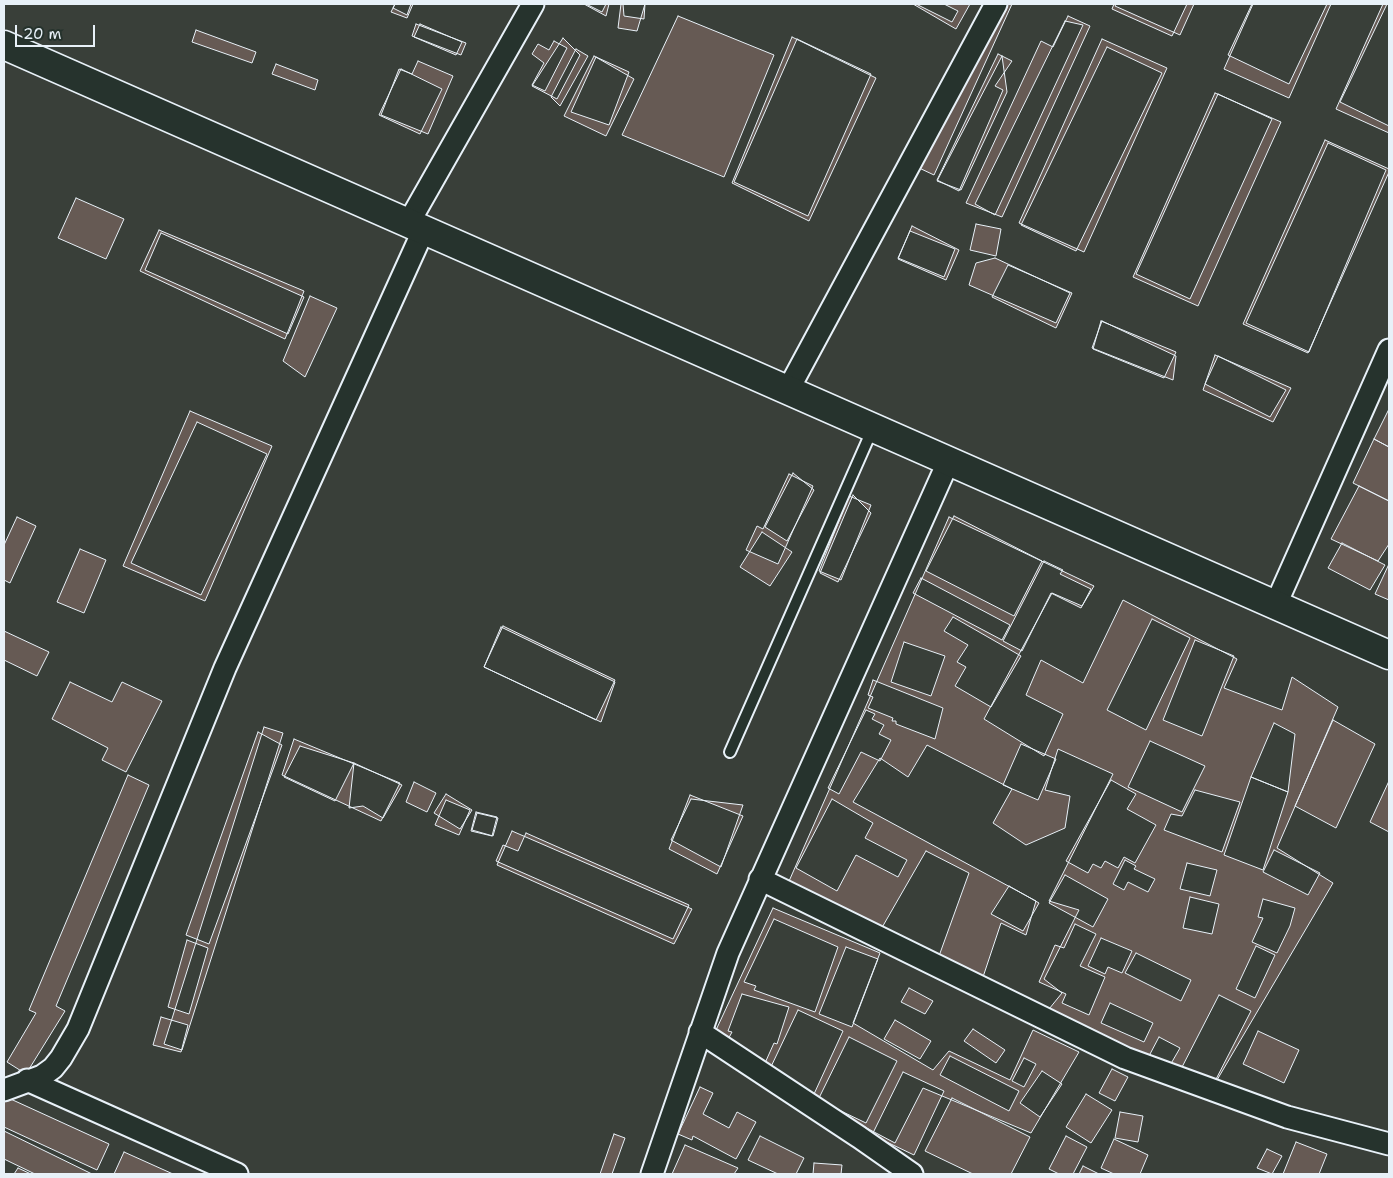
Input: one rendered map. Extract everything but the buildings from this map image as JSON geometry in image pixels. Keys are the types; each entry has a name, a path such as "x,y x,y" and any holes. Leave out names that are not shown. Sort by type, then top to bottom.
{"main road":[{"path":"4,45 1389,655"}],"street":[{"path":"4,1090 42,1076 53,1068 62,1058 78,1029 225,668 416,226 533,4"},
{"path":"788,390 996,4"},
{"path":"1276,604 1389,350"},
{"path":"652,1174 728,953 949,460"},
{"path":"760,879 1125,1058 1287,1117 1389,1144"},
{"path":"700,1032 859,1136 912,1174"},
{"path":"27,1080 237,1174"}],"lane":[{"path":"730,752 874,427"}]}
